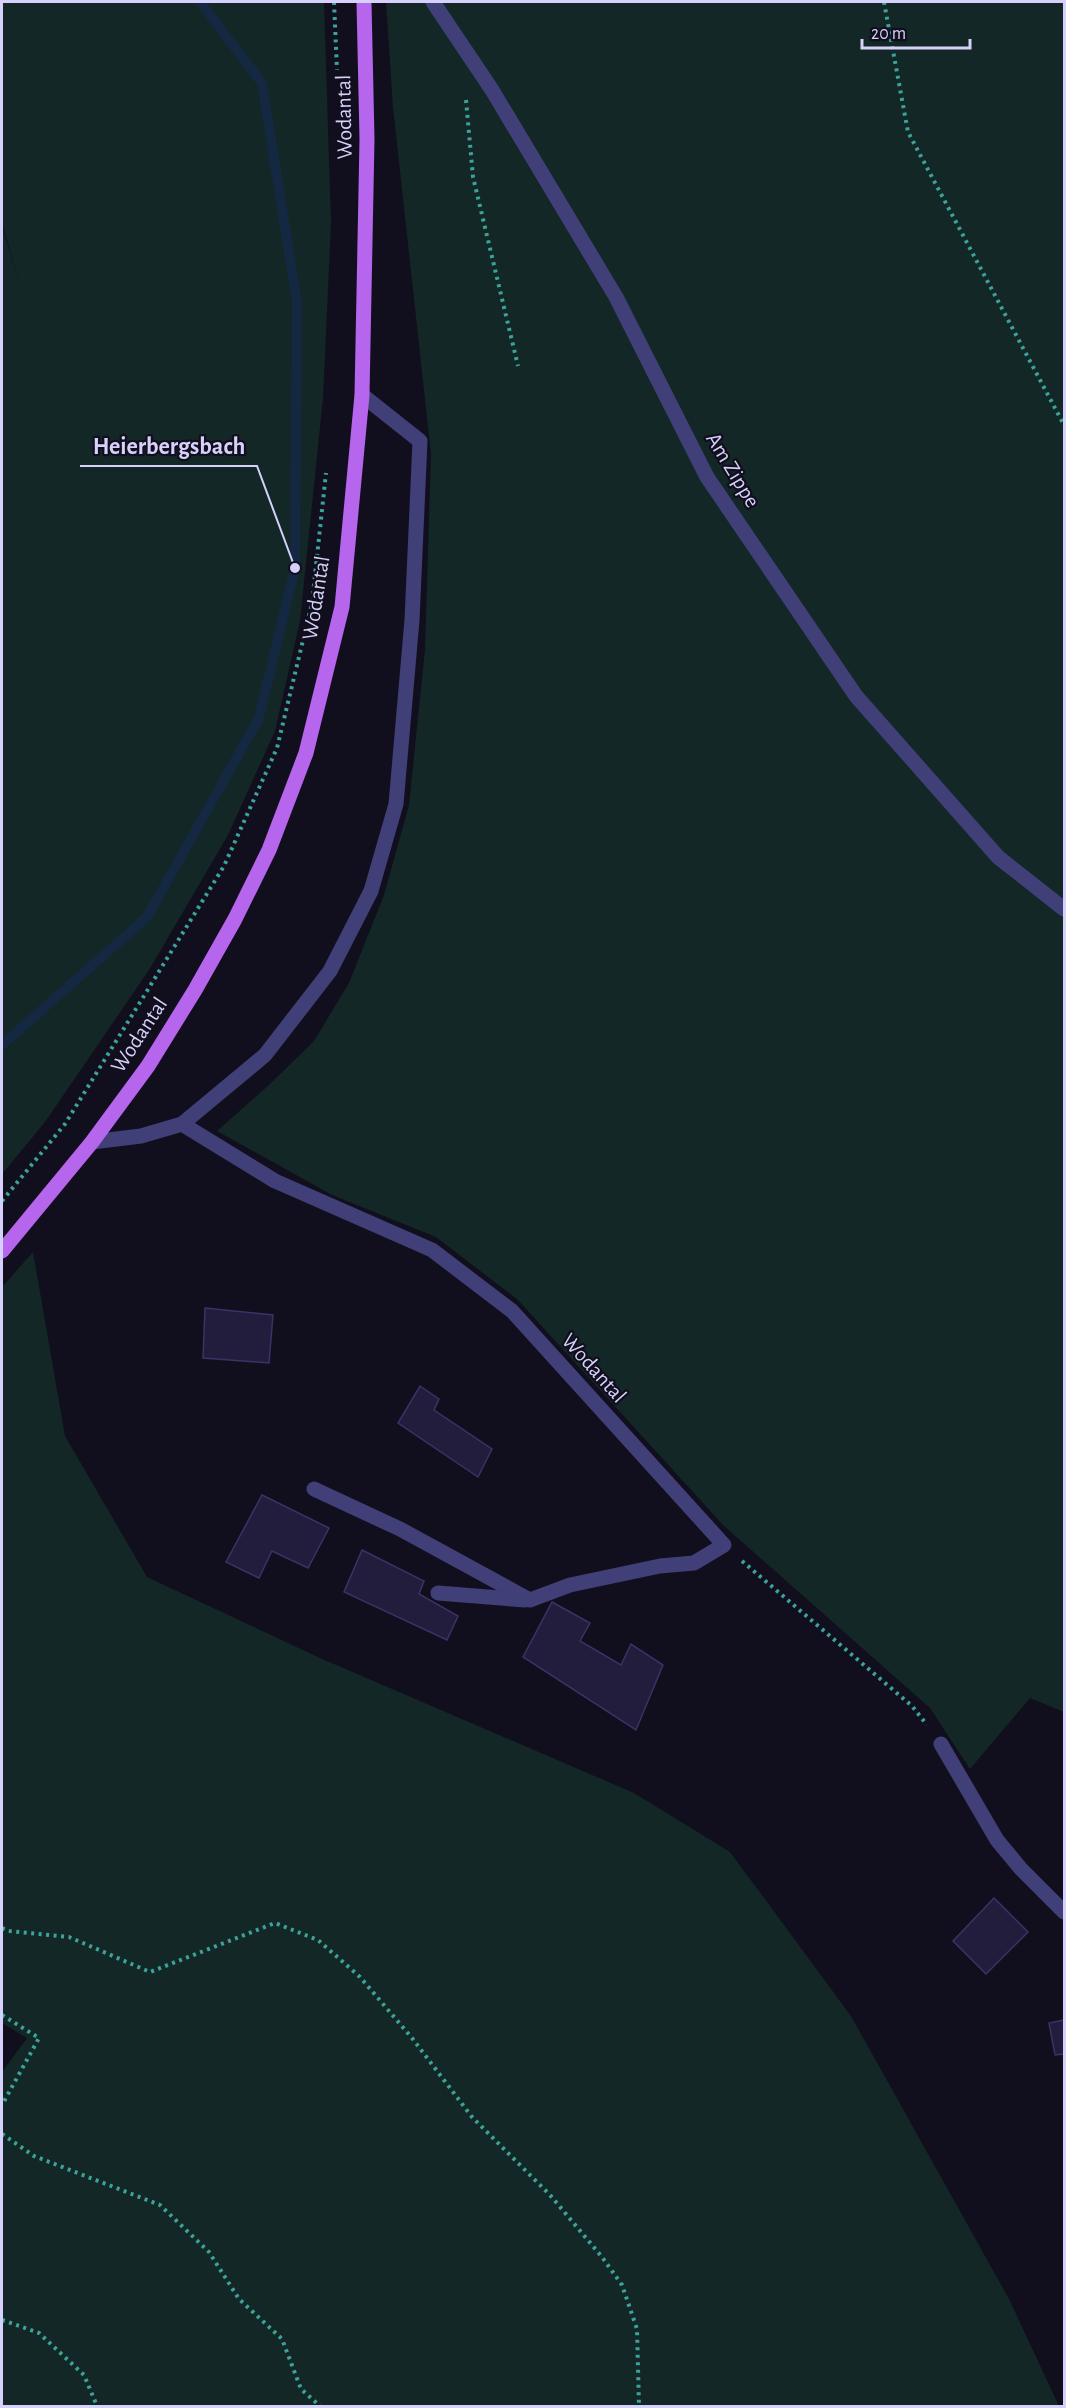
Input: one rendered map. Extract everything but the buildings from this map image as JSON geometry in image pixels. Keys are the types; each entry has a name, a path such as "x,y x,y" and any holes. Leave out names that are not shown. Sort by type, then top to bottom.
{"main road":[{"name":"Wodantal","path":"2,1251 92,1142 148,1066 195,990 235,919 269,850 306,753 342,607 362,395 367,139 364,2"}],"street":[{"name":"Am Zippe","path":"433,2 492,90 616,297 707,477 849,686 998,856 1065,909"},
{"path":"92,1142 141,1136 182,1124 265,1055 330,970 371,891 396,804 412,620 420,441 362,395"},
{"name":"Wodantal","path":"182,1124 275,1181 432,1250 512,1311 724,1545"},
{"path":"314,1489 400,1529 530,1600"},
{"path":"438,1593 530,1600 570,1585 660,1566 694,1563 724,1545"},
{"path":"941,1743 997,1840 1021,1869 1065,1912"}],"path":[{"path":"334,2 337,81"},
{"path":"884,2 908,132 1065,424"},
{"path":"465,98 473,177 518,366"},
{"path":"2,1201 65,1124 224,866 277,748 312,603 327,462"},
{"path":"724,1545 912,1706 941,1743"},
{"path":"2,1928 8,1931 69,1937 150,1972 275,1923 318,1940 360,1977 412,2038 472,2117 550,2195 609,2266 622,2285 637,2329 639,2406"},
{"path":"2,2015 39,2038 2,2105"},
{"path":"2,2134 34,2156 160,2205 209,2252 239,2299 282,2339 301,2389 320,2406"},
{"path":"2,2320 39,2333 84,2374 97,2406"}],"green space":[{"path":"2,2 324,2 331,223 323,398 300,621 275,731 228,835 149,970 45,1122 2,1174 2,227 20,284 2,224"},
{"path":"386,2 1064,2 1064,1712 1030,1698 970,1769 930,1708 724,1526 518,1300 436,1237 332,1195 217,1131 314,1041 349,983 384,895 409,805 425,650 431,454 393,107"},
{"path":"33,1252 65,1436 147,1577 320,1658 634,1793 730,1852 851,2016 1009,2299 1059,2406 2,2406 2,2072 27,2038 2,2023 2,1287"}],"waterway":[{"path":"2,1045 147,917 259,718 295,568 297,302 262,83 200,2"}],"place":[{"name":"Heierbergsbach","path":"295,568"}]}
